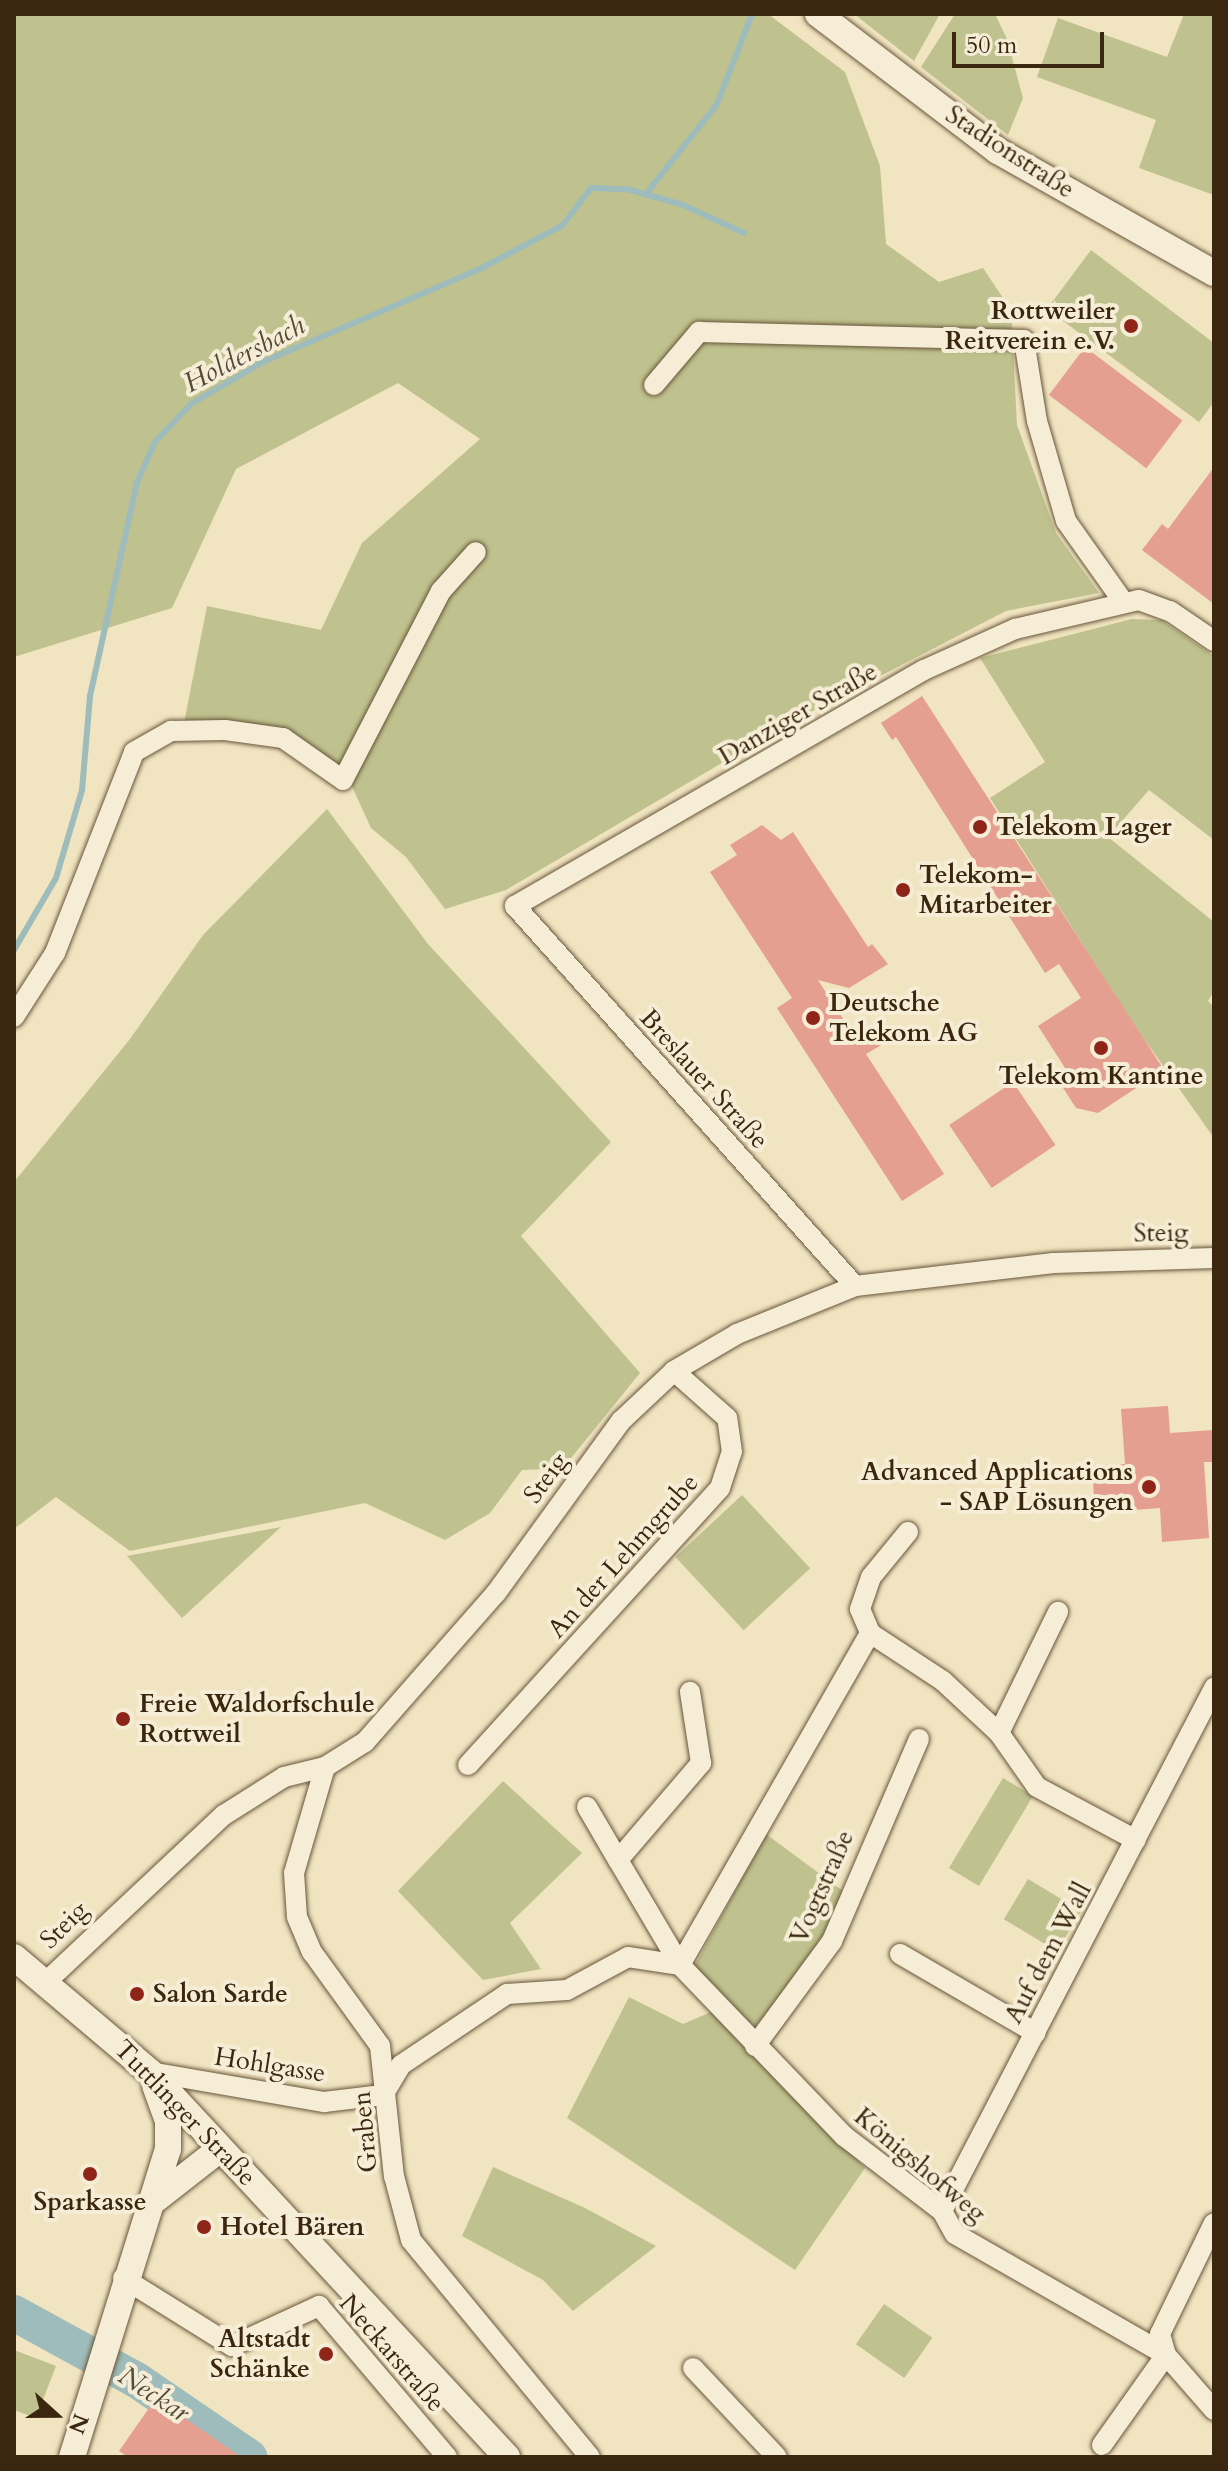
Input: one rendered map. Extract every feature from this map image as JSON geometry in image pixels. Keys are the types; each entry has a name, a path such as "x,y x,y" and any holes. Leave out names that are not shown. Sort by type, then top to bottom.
{"street":[{"name":"Stadionstraße","path":"818,14 998,151 1214,273"},
{"path":"654,385 699,332 1024,340 1037,421 1066,521 1122,600 1170,611 1214,641"},
{"path":"14,1017 55,953 134,752 171,731 225,730 283,738 343,780 441,591 476,552"},
{"name":"Danziger Straße","path":"515,906 924,670 1015,629 1122,600"},
{"name":"Breslauer Straße","path":"515,906 855,1286"},
{"name":"Steig","path":"47,1981 224,1815 284,1777 325,1767 365,1742 496,1593 621,1421 674,1371 737,1334 855,1286 1054,1263 1214,1258"},
{"name":"An der Lehmgrube","path":"468,1765 720,1488 732,1452 727,1418 674,1371"},
{"path":"908,1532 871,1577 860,1609 870,1633 943,1681 999,1733 1037,1787 1136,1840"},
{"path":"999,1733 1058,1612"},
{"path":"383,2095 401,2065 507,1994 567,1990 628,1957 680,1965 870,1633"},
{"name":"Auf dem Wall","path":"942,2211 1136,1840 1206,1720 1214,1688"},
{"path":"618,1860 701,1763 690,1692"},
{"name":"Vogtstraße","path":"755,2046 832,1941 919,1739"},
{"name":"Graben","path":"325,1767 294,1873 297,1917 312,1952 380,2046 387,2070 383,2095 411,2240 590,2457"},
{"name":"Königshofweg","path":"587,1807 680,1965 844,2136 942,2211 955,2234 1166,2355 1214,2410"},
{"path":"900,1954 1036,2033"},
{"name":"Tuttlinger Straße","path":"14,1957 47,1981 150,2072 507,2457"},
{"path":"72,2457 123,2278 168,2149 168,2121 150,2072"},
{"name":"Hohlgasse","path":"150,2072 324,2102 383,2095"},
{"path":"148,2205 220,2149"},
{"path":"1102,2445 1166,2355 1160,2334 1214,2223"},
{"name":"Neckarstraße","path":"123,2278 232,2346 319,2306 447,2457"},
{"path":"693,2368 777,2457"}],"green space":[{"path":"14,14 768,14 845,72 880,166 886,244 939,282 983,268 1011,310 1017,425 1056,533 1099,593 1006,611 795,720 506,890 445,909 406,857 371,828 349,780 284,733 184,723 207,606 321,630 362,543 480,439 398,383 236,469 172,608 14,657"},
{"path":"854,14 940,14 914,61"},
{"path":"955,14 995,14 1007,39 1023,98 1008,135 921,67"},
{"path":"1184,14 1214,14 1214,195 1139,168 1156,120 1037,77 1058,18 1167,57"},
{"name":"Rottweiler Reitverein e.V.","path":"1091,250 1214,343 1214,402 1199,422 1047,309"},
{"path":"1132,619 1161,620 1214,656 1214,840 1149,790 1108,837 1214,922 1214,991 1208,1001 1214,1007 1214,1138 1132,1022 990,798 1045,762 980,658"},
{"path":"327,809 428,944 611,1142 521,1236 640,1373 563,1468 522,1470 490,1513 445,1540 365,1503 130,1551 56,1497 14,1529 14,1182 130,1039 203,935"},
{"path":"742,1495 810,1568 744,1630 675,1557"},
{"path":"281,1527 182,1618 127,1556"},
{"path":"1003,1778 1033,1796 979,1886 949,1868"},
{"path":"503,1781 582,1853 510,1923 541,1969 483,1980 398,1891"},
{"path":"766,1834 847,1894 826,1937 755,2027 693,1969"},
{"path":"1028,1879 1081,1911 1057,1951 1004,1919"},
{"path":"629,1997 683,2024 711,2012 865,2168 795,2270 567,2118"},
{"path":"493,2167 585,2208 656,2246 573,2311 543,2280 462,2236"},
{"path":"884,2304 932,2338 904,2378 856,2344"},
{"path":"14,2350 56,2366 36,2418 14,2410"}],"building":[{"name":"Rottweiler Reitverein e.V.","path":"1085,347 1182,420 1146,468 1049,395"},
{"path":"1214,467 1214,604 1142,550 1162,524 1168,529"},
{"path":"922,696 1164,1070 1098,1113 1076,1108 1056,1077 1067,1071 1038,1026 1081,998 1059,964 1045,973 896,737 892,740 881,723"},
{"name":"Deutsche Telekom AG","path":"762,825 781,840 793,832 868,947 872,944 888,964 849,988 818,980 856,1039 872,1028 883,1044 866,1054 944,1174 902,1201 777,1008 792,998 710,872 737,855 730,845"},
{"path":"1013,1082 1055,1145 992,1188 949,1125"},
{"name":"Advanced Applications - SAP Lösungen","path":"1168,1406 1170,1433 1214,1430 1214,1462 1204,1462 1209,1538 1162,1542 1160,1508 1095,1513 1092,1466 1125,1464 1121,1409"},
{"path":"156,2398 241,2457 128,2457 119,2451"}],"waterway":[{"name":"Holdersbach","path":"645,195 717,104 752,14"},
{"name":"Holdersbach","path":"14,950 56,878 82,790 90,696 137,482 155,442 191,404 263,362 478,270 563,225 591,188 627,189 683,205 744,233"},
{"name":"Neckar","path":"14,2313 138,2381 249,2457"}],"place":[{"name":"Rottweiler Reitverein e.V.","path":"1131,326"},
{"name":"Telekom Lager","path":"980,827"},
{"name":"Telekom- Mitarbeiter","path":"903,890"},
{"name":"Deutsche Telekom AG","path":"813,1018"},
{"name":"Telekom Kantine","path":"1101,1048"},
{"name":"Advanced Applications - SAP Lösungen","path":"1149,1487"},
{"name":"Freie Waldorfschule Rottweil","path":"123,1719"},
{"name":"Salon Sarde","path":"137,1994"},
{"name":"Sparkasse","path":"90,2174"},
{"name":"Hotel Bären","path":"204,2227"},
{"name":"Altstadt Schänke","path":"326,2354"}]}
